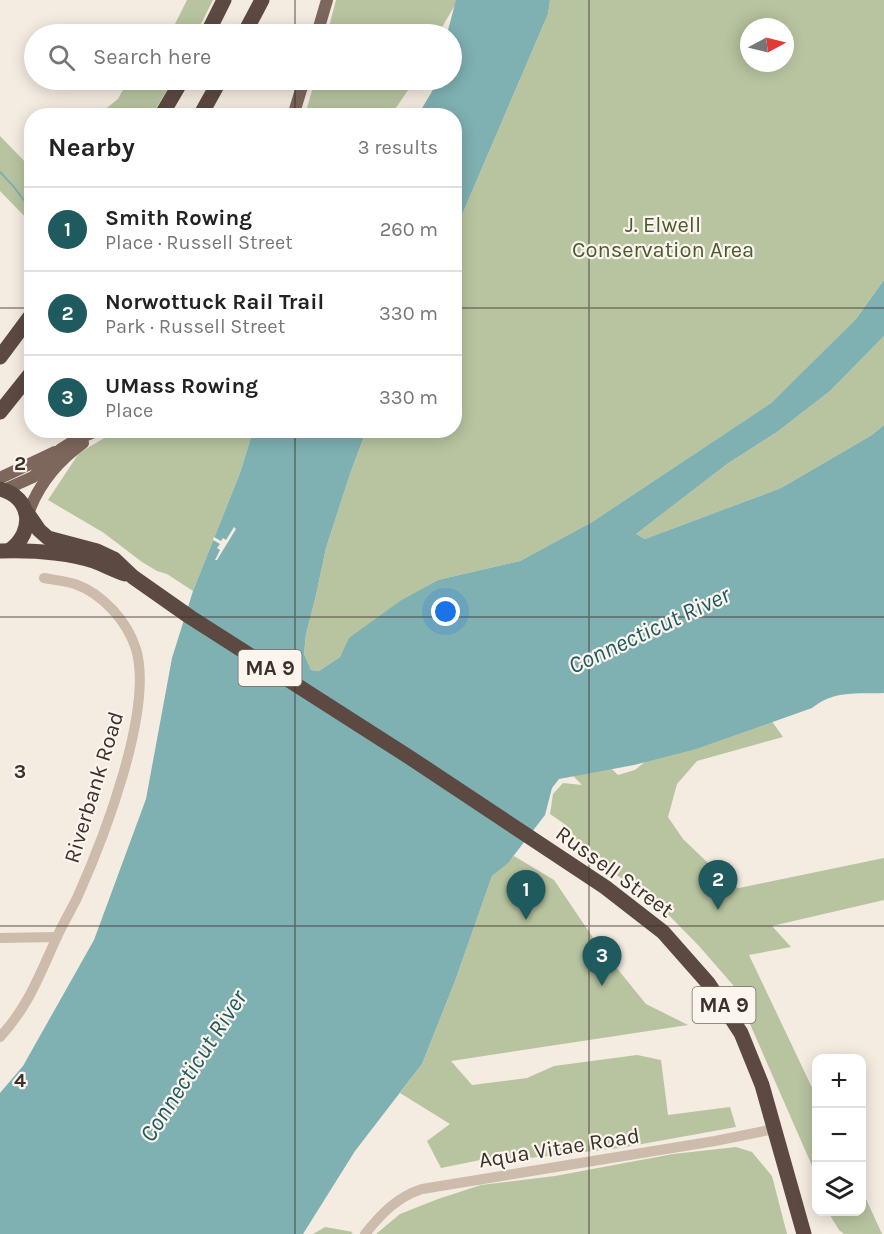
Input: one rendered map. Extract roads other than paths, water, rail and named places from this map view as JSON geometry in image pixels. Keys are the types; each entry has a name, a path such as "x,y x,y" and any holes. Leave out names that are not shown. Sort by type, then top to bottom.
{"highway":[{"path":"212,24 224,0"},
{"path":"249,24 262,0"},
{"path":"166,108 176,90"},
{"path":"204,108 214,90"},
{"path":"0,357 24,325"},
{"path":"0,412 24,382"},
{"path":"1,486 22,503 28,514 28,524 23,536 5,551"},
{"name":"MA 9","path":"28,514 48,538 103,553 114,559 133,577"},
{"name":"MA 9","path":"5,551 71,556 97,562 133,577"},
{"name":"Russell Street","path":"133,577 190,617 585,874 658,927 708,983 736,1025 753,1060 804,1234"}],"main road":[{"path":"320,24 327,0"},
{"path":"295,108 301,90"},
{"path":"1,486 33,477 62,449 80,438"},
{"path":"28,514 46,478 89,438"},
{"path":"789,1185 796,1234"}],"street":[{"name":"Riverbank Road","path":"0,1037 19,1015 35,988 88,871 113,802 135,727 140,684 135,647 118,616 90,591 75,584 44,578"},
{"path":"0,938 57,937"},
{"name":"Aqua Vitae Road","path":"365,1234 394,1203 422,1189 715,1141 774,1129"}],"water":[{"path":"456,0 550,0 548,14 462,215 462,108 422,108 433,90 462,90 462,24 450,24"},
{"name":"Connecticut River","path":"884,280 884,336 830,391 777,432 727,464 636,534 645,539 781,488 872,435 884,425 884,693 855,693 829,698 812,708 696,749 634,765 559,779 552,788 545,815 508,863 492,876 455,981 422,1064 355,1151 303,1234 0,1234 0,1093 23,1066 94,940 146,799 172,658 193,591 240,473 251,438 363,438 326,548 306,634 304,654 311,670 319,671 340,657 349,638 400,601 438,580 520,561 592,522 771,403 856,319"}],"waterway":[{"path":"0,172 24,200"}],"place":[{"name":"Norwottuck Rail Trail","path":"718,910"},
{"name":"Smith Rowing","path":"526,920"},
{"name":"UMass Rowing","path":"602,986"}],"park label":[{"name":"J. Elwell Conservation Area","path":"663,236"}]}
